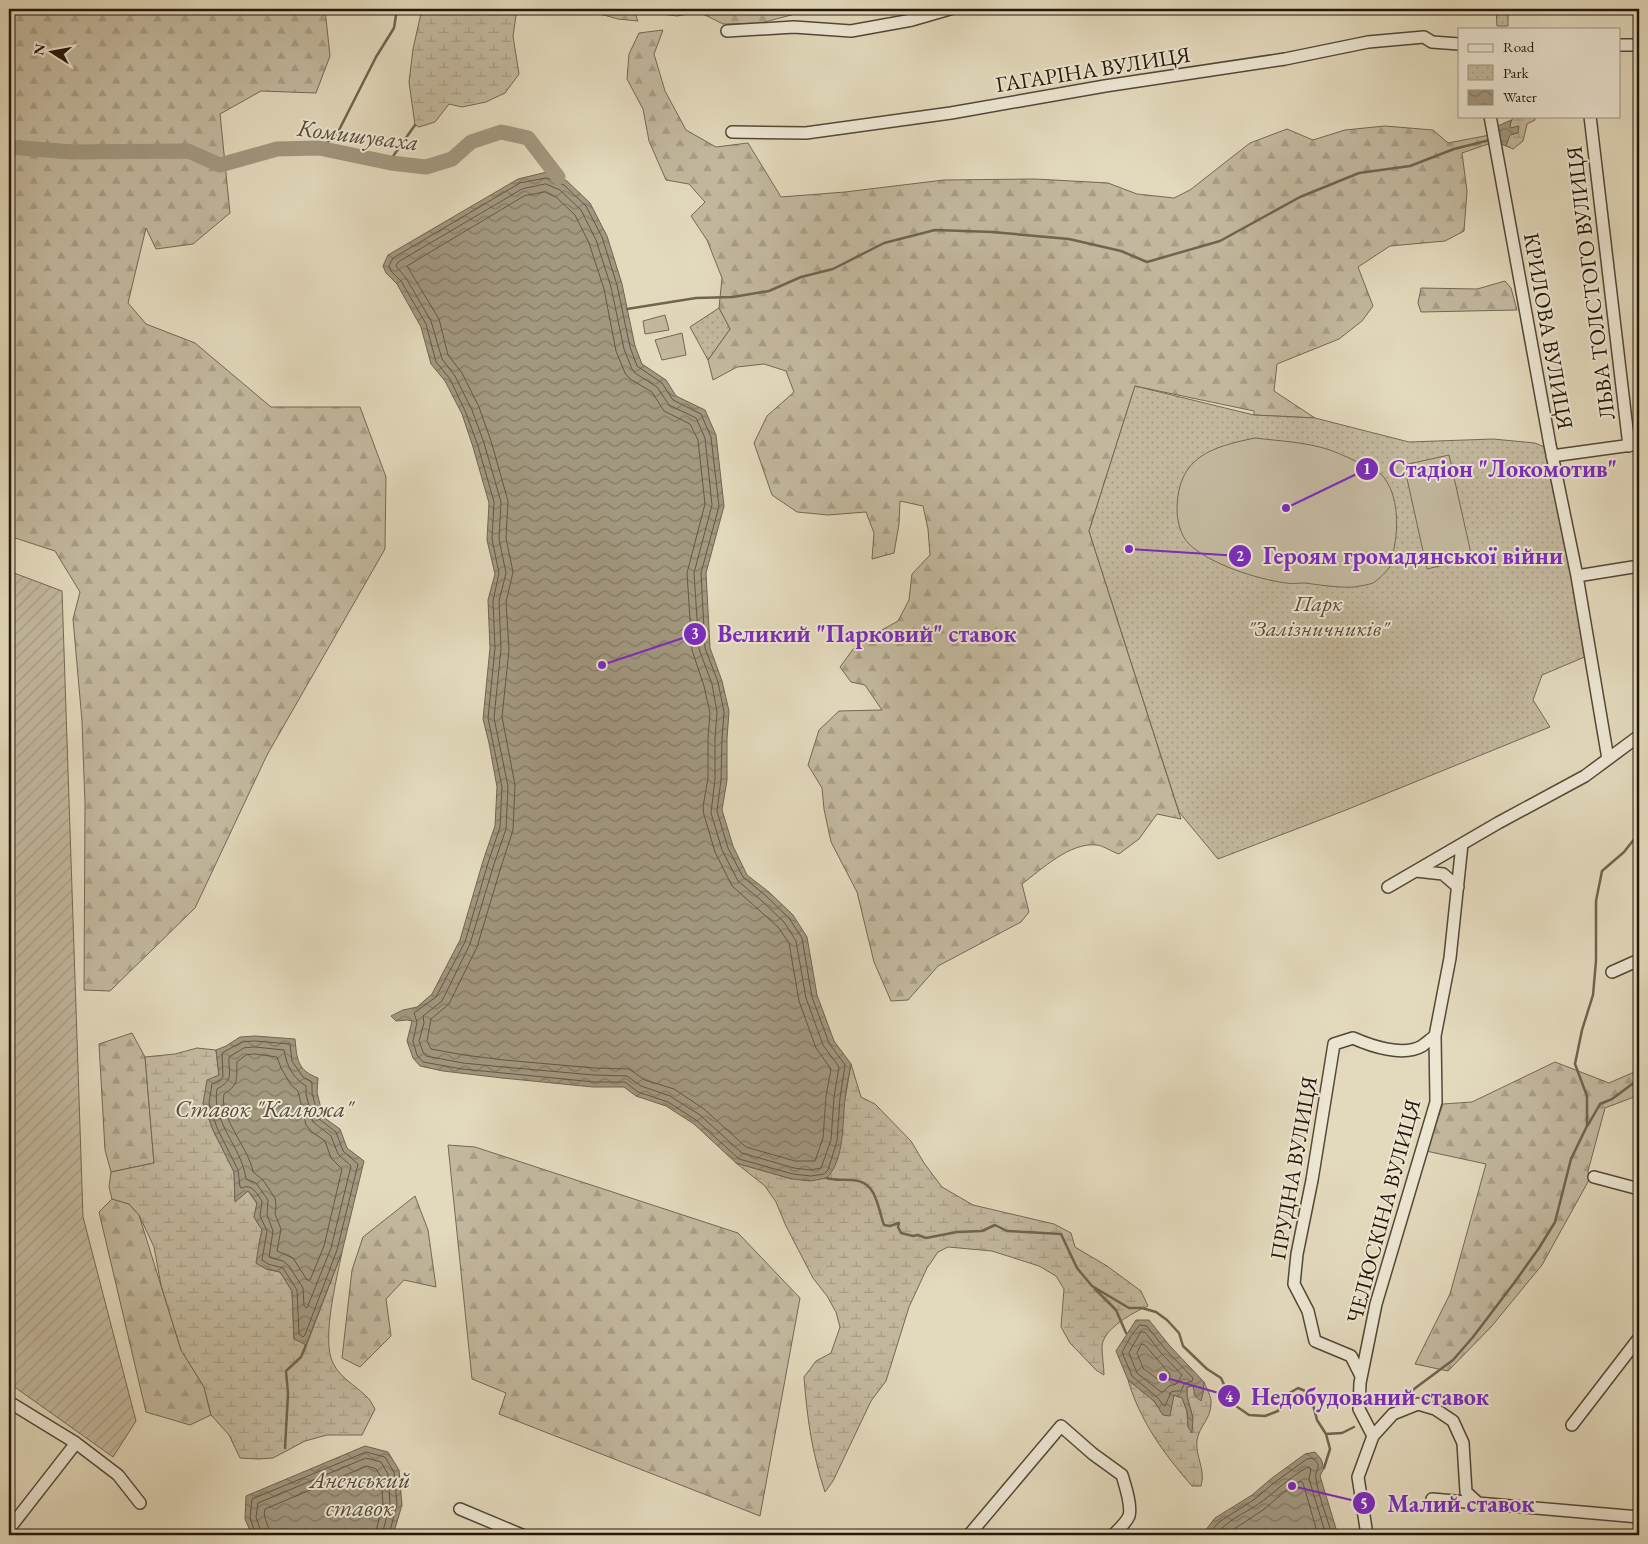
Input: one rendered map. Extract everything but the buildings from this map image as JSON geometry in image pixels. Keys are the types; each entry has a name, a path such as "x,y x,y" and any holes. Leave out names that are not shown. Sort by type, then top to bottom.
{"street":[{"path":"727,31 794,27 851,31 912,20 950,9"},
{"name":"ГАГАРІНА ВУЛИЦЯ","path":"732,132 806,133 922,117 1105,86 1285,59 1368,42 1424,37 1432,42 1458,44"},
{"path":"1620,45 1639,45"},
{"name":"КРИЛОВА ВУЛИЦЯ","path":"1490,118 1552,456 1577,576 1608,759"},
{"name":"ЛЬВА ТОЛСТОГО ВУЛИЦЯ","path":"1590,118 1634,445"},
{"path":"1552,456 1634,445"},
{"path":"1577,576 1639,566"},
{"path":"1388,887 1585,776 1639,736"},
{"name":"ЧЕЛЮСКІНА ВУЛИЦЯ","path":"1373,1436 1359,1409 1361,1376 1376,1304 1436,1102 1434,1036 1450,958 1462,844"},
{"path":"1416,871 1443,874 1458,887"},
{"path":"1612,972 1639,960"},
{"name":"ПРУДНА ВУЛИЦЯ","path":"1351,1356 1315,1341 1308,1311 1294,1284 1297,1254 1312,1180 1334,1044 1353,1038 1370,1045 1403,1051 1421,1047 1434,1036"},
{"path":"1594,1177 1639,1189"},
{"path":"1572,1425 1639,1338"},
{"path":"1361,1376 1351,1356 1367,1349"},
{"path":"9,1402 76,1442 118,1475 140,1503"},
{"path":"1367,1532 1358,1477 1373,1436 1393,1414 1418,1404 1436,1409 1453,1421 1463,1443 1466,1492 1477,1502"},
{"path":"969,1535 1061,1426 1093,1454 1122,1475 1128,1496 1130,1514 1128,1519 1113,1535"},
{"path":"9,1529 76,1442"},
{"path":"1432,1499 1639,1517"},
{"path":"460,1509 522,1535"}],"green space":[{"path":"9,9 325,9 330,56 316,93 261,91 220,114 230,213 193,244 156,249 146,228 128,303 146,324 195,343 271,407 360,407 386,477 385,549 267,755 195,908 110,991 84,990 85,804 82,721 73,619 80,592 55,551 9,536"},
{"path":"422,9 517,9 513,36 519,74 505,93 486,102 462,107 449,104 435,122 419,127 415,125 409,82 413,49"},
{"path":"594,9 633,9 638,21 618,19 593,12"},
{"path":"658,9 814,9 761,23 723,24 699,12 677,16 661,14"},
{"path":"1496,9 1508,9 1508,26 1497,26"},
{"path":"663,30 654,54 665,91 686,130 716,147 748,143 781,197 845,192 944,180 1035,179 1108,183 1137,194 1174,198 1190,190 1250,143 1287,129 1313,140 1345,130 1385,126 1433,130 1448,143 1490,135 1491,143 1462,153 1467,191 1464,231 1445,241 1390,246 1358,267 1373,306 1362,321 1339,339 1277,364 1274,391 1315,418 1254,415 1254,411 1135,386 1089,531 1181,819 1157,814 1139,839 1119,854 1097,845 1087,845 1067,852 1047,864 1022,884 1029,912 1021,922 938,966 908,1000 891,1001 874,962 857,892 831,842 822,788 808,765 819,730 839,711 882,710 865,685 851,682 840,667 857,644 898,621 909,600 912,574 930,555 928,529 923,506 900,501 899,524 894,553 872,559 874,533 866,512 828,515 797,512 772,495 754,443 767,416 794,392 786,371 764,364 737,367 713,380 708,360 730,329 719,308 722,278 707,240 691,216 705,202 689,184 666,180 649,141 643,109 627,79 629,54 639,33"},
{"path":"1513,118 1534,118 1535,120 1527,124 1523,141 1513,149 1506,146"},
{"path":"1505,281 1511,288 1517,310 1421,312 1418,303 1421,288 1477,289"},
{"path":"719,308 730,329 708,360 690,327"},
{"path":"665,315 669,330 645,334 643,321"},
{"path":"682,333 686,355 662,360 655,340"},
{"name":"Парк \"Залізничників\"","path":"1135,386 1254,415 1315,418 1409,442 1493,439 1535,443 1547,448 1587,656 1542,675 1533,700 1550,727 1346,810 1218,859 1179,812 1089,531"},
{"path":"1255,438 1321,447 1343,455 1381,474 1392,492 1397,525 1390,567 1375,582 1348,587 1274,581 1234,570 1209,558 1189,544 1181,532 1177,513 1179,491 1183,477 1200,457 1211,451"},
{"path":"1449,455 1472,558 1427,569 1404,465"},
{"path":"14,573 62,591 83,1217 136,1421 113,1457 9,1383 9,579"},
{"path":"132,1033 145,1057 154,1163 111,1172 105,1150 99,1044"},
{"path":"197,1048 216,1050 219,1076 203,1103 213,1130 234,1172 235,1201 248,1190 257,1204 254,1217 262,1230 259,1244 266,1269 280,1272 292,1291 294,1339 307,1344 342,1252 329,1325 330,1353 333,1363 340,1373 367,1397 375,1409 362,1435 327,1435 305,1441 273,1458 240,1458 229,1435 211,1415 204,1387 181,1350 161,1285 154,1247 139,1215 129,1204 112,1199 109,1187 111,1172 154,1163 145,1057 175,1054"},
{"path":"1555,1062 1609,1083 1639,1070 1639,1095 1605,1108 1588,1171 1589,1180 1542,1265 1491,1327 1448,1371 1415,1364 1450,1294 1486,1164 1426,1151 1443,1104 1472,1102"},
{"path":"851,1064 861,1097 875,1104 911,1141 924,1163 942,1187 973,1205 1054,1224 1071,1233 1075,1247 1107,1266 1141,1291 1148,1306 1120,1322 1103,1340 1104,1375 1096,1370 1070,1343 1061,1327 1064,1289 1056,1276 1039,1266 992,1251 948,1247 938,1252 927,1268 909,1307 886,1381 871,1401 833,1481 825,1492 811,1435 804,1377 816,1361 831,1353 840,1327 836,1312 827,1296 813,1278 786,1226 776,1202 765,1186 736,1163 792,1179 845,1099"},
{"path":"448,1145 475,1147 738,1233 800,1298 760,1516 499,1414 506,1393 472,1379"},
{"path":"415,1196 428,1230 436,1287 404,1280 386,1299 391,1336 360,1367 342,1358 352,1270 363,1237"},
{"path":"112,1199 129,1204 139,1215 181,1350 204,1387 211,1415 190,1425 146,1412 99,1212"},
{"path":"1128,1380 1154,1401 1163,1415 1172,1403 1174,1395 1182,1398 1187,1411 1188,1427 1193,1418 1187,1396 1187,1387 1193,1386 1203,1393 1204,1382 1211,1404 1209,1414 1197,1440 1197,1452 1202,1474 1201,1486 1192,1486 1154,1436 1139,1409"}],"water":[{"path":"1511,120 1510,128 1519,126 1518,133 1510,135 1506,146 1501,144 1497,138 1498,126"},
{"path":"547,172 567,181 590,203 607,236 622,284 635,346 642,364 666,380 676,396 705,410 716,435 724,506 706,573 710,648 722,681 729,711 727,780 722,810 733,846 747,875 769,892 793,915 807,937 817,995 834,1041 851,1064 845,1095 840,1151 833,1170 827,1178 810,1181 792,1179 736,1163 694,1124 666,1106 636,1096 624,1087 593,1087 502,1078 443,1071 420,1066 413,1058 407,1041 412,1021 396,1021 391,1016 403,1010 417,1007 432,994 460,940 495,826 497,787 483,719 490,648 488,600 495,574 487,540 489,503 462,414 445,381 431,364 421,327 397,284 386,273 383,266 388,255 518,179"},
{"name":"Ставок \"Калюжа\"","path":"255,1036 295,1039 299,1063 311,1075 318,1078 317,1092 323,1117 340,1129 347,1148 364,1161 342,1252 306,1345 294,1339 292,1291 280,1272 266,1269 256,1263 262,1230 254,1217 257,1203 248,1191 235,1202 234,1172 213,1130 203,1103 207,1080 219,1075 216,1050 240,1037"},
{"path":"1136,1320 1149,1320 1169,1345 1204,1382 1201,1401 1195,1396 1193,1386 1187,1387 1187,1396 1193,1418 1192,1433 1188,1427 1187,1411 1182,1398 1174,1395 1170,1416 1163,1415 1154,1401 1128,1380 1116,1351"},
{"name":"Аненський ставок","path":"365,1446 388,1452 399,1470 402,1505 393,1535 252,1535 245,1519 246,1496"},
{"path":"1315,1452 1321,1459 1324,1468 1320,1476 1338,1535 1205,1535 1205,1531 1215,1518 1252,1495 1305,1454"}],"waterway":[{"path":"319,148 336,136 376,57 394,28 397,9"},
{"path":"389,162 415,125"},
{"name":"Комишуваха","path":"9,147 73,152 188,151 220,165 277,149 319,148 391,163 426,167 452,159 471,142 501,132 528,138 558,177"},
{"path":"627,309 696,298 733,297 769,291 801,277 833,269 884,243 935,230 992,232 1069,239 1121,251 1147,262 1220,241 1300,197 1359,173 1410,166 1454,149 1490,140"},
{"path":"1397,1404 1453,1360 1473,1337 1539,1248 1555,1222 1571,1159 1587,1126 1587,1096 1575,1064 1582,1030 1593,995 1596,961 1596,901 1602,871 1624,852 1639,833"},
{"path":"1588,1125 1600,1104 1612,1099 1639,1079"},
{"path":"827,1178 860,1181 867,1185 875,1196 884,1225 890,1226 899,1223 898,1227 901,1233 913,1236 918,1235 926,1238 957,1232 982,1231 995,1225 1007,1231 1061,1234 1077,1268 1092,1286 1129,1308 1142,1308 1156,1312 1167,1320 1179,1333 1183,1346 1207,1369 1221,1378 1233,1404 1249,1415 1265,1416 1278,1411 1288,1394 1298,1388 1310,1393 1317,1420 1326,1434 1330,1449 1324,1468"},
{"path":"1095,1289 1116,1310 1126,1333"},
{"path":"285,1448 288,1394 286,1371 301,1357 306,1345"},
{"path":"1326,1434 1342,1433 1354,1427"}],"place":[{"name":"Стадіон \"Локомотив\"","path":"1286,508"},
{"name":"Героям громадянської війни","path":"1129,549"},
{"name":"Великий \"Парковий\" ставок","path":"602,665"},
{"name":"Недобудований ставок","path":"1163,1377"},
{"name":"Малий ставок","path":"1292,1486"}]}
